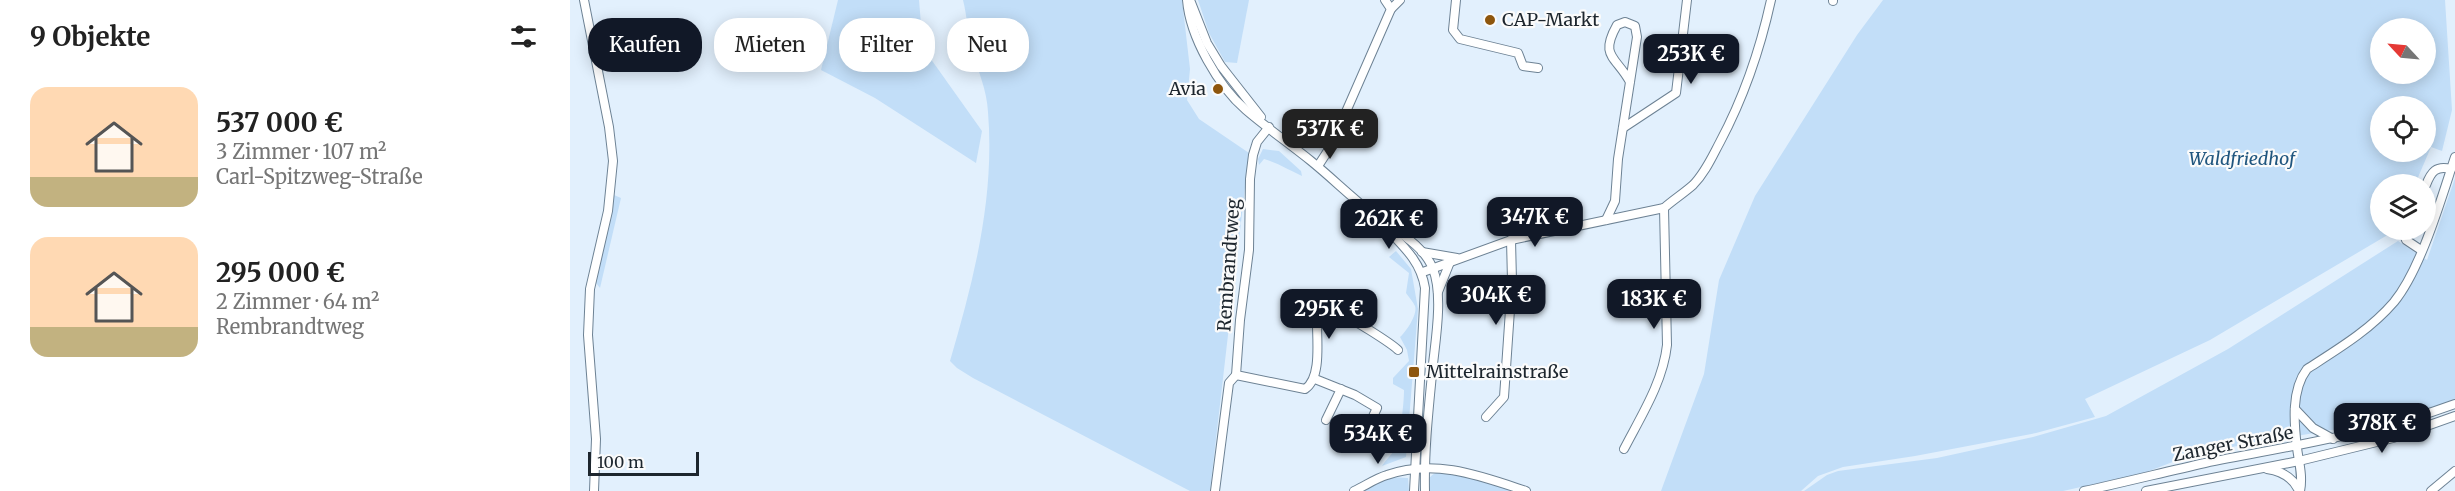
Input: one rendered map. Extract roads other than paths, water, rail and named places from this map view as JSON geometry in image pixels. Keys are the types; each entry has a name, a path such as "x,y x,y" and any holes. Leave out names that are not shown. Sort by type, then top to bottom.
{"street":[{"path":"584,0 609,127 613,161 609,202 590,289 588,335 596,439 594,491"},
{"path":"1189,0 1188,13 1212,69 1245,109 1318,166 1373,214 1423,272 1426,304 1413,468 1414,491"},
{"path":"1385,0 1391,9"},
{"path":"1318,166 1331,146 1391,9 1400,0"},
{"path":"1456,0 1453,30 1460,39 1518,53 1523,66 1538,68"},
{"path":"1623,128 1676,93 1687,0"},
{"path":"1423,272 1511,240 1664,208 1692,185 1704,171 1732,119 1756,60 1771,0"},
{"path":"1606,220 1615,201 1615,183 1630,82 1637,30 1625,22 1617,25 1608,47 1609,54 1622,67 1630,82"},
{"name":"Rembrandtweg","path":"1215,491 1228,383 1236,375 1249,250 1253,155 1257,142 1269,127"},
{"path":"2299,491 2302,481 2295,409 2298,385 2307,369 2363,332 2395,301 2409,280 2455,158"},
{"path":"2432,174 2435,169 2442,166 2451,169"},
{"path":"1624,449 1659,378 1665,360 1667,345 1664,208"},
{"path":"1373,214 1408,238 1422,252 1433,269 1437,296 1436,333 1424,467 1425,491"},
{"path":"1486,417 1504,398 1512,281 1511,240"},
{"path":"2406,240 2421,250"},
{"path":"1422,252 1458,258"},
{"path":"1437,296 1450,262"},
{"path":"1236,375 1305,389 1312,385 1315,379 1317,315 1342,315 1390,342 1398,350"},
{"path":"1315,379 1341,389 1377,408 1359,446"},
{"path":"1326,420 1341,389"},
{"name":"Zanger Straße","path":"2084,491 2205,463 2333,439 2400,422 2455,404"},
{"path":"2295,409 2313,428 2333,439"},
{"name":"Zanger Straße","path":"2146,491 2299,461 2393,438 2455,416"},
{"path":"1354,491 1387,475 1424,467 1480,476 1526,491"},
{"path":"2259,468 2286,475 2295,483 2299,491"},
{"path":"2431,491 2455,471"}],"place":[{"name":"CAP-Markt","path":"1490,20"},
{"name":"Avia","path":"1218,89"},
{"name":"Mittelrainstraße","path":"1414,372"}],"park label":[{"name":"Waldfriedhof","path":"2242,159"}]}
